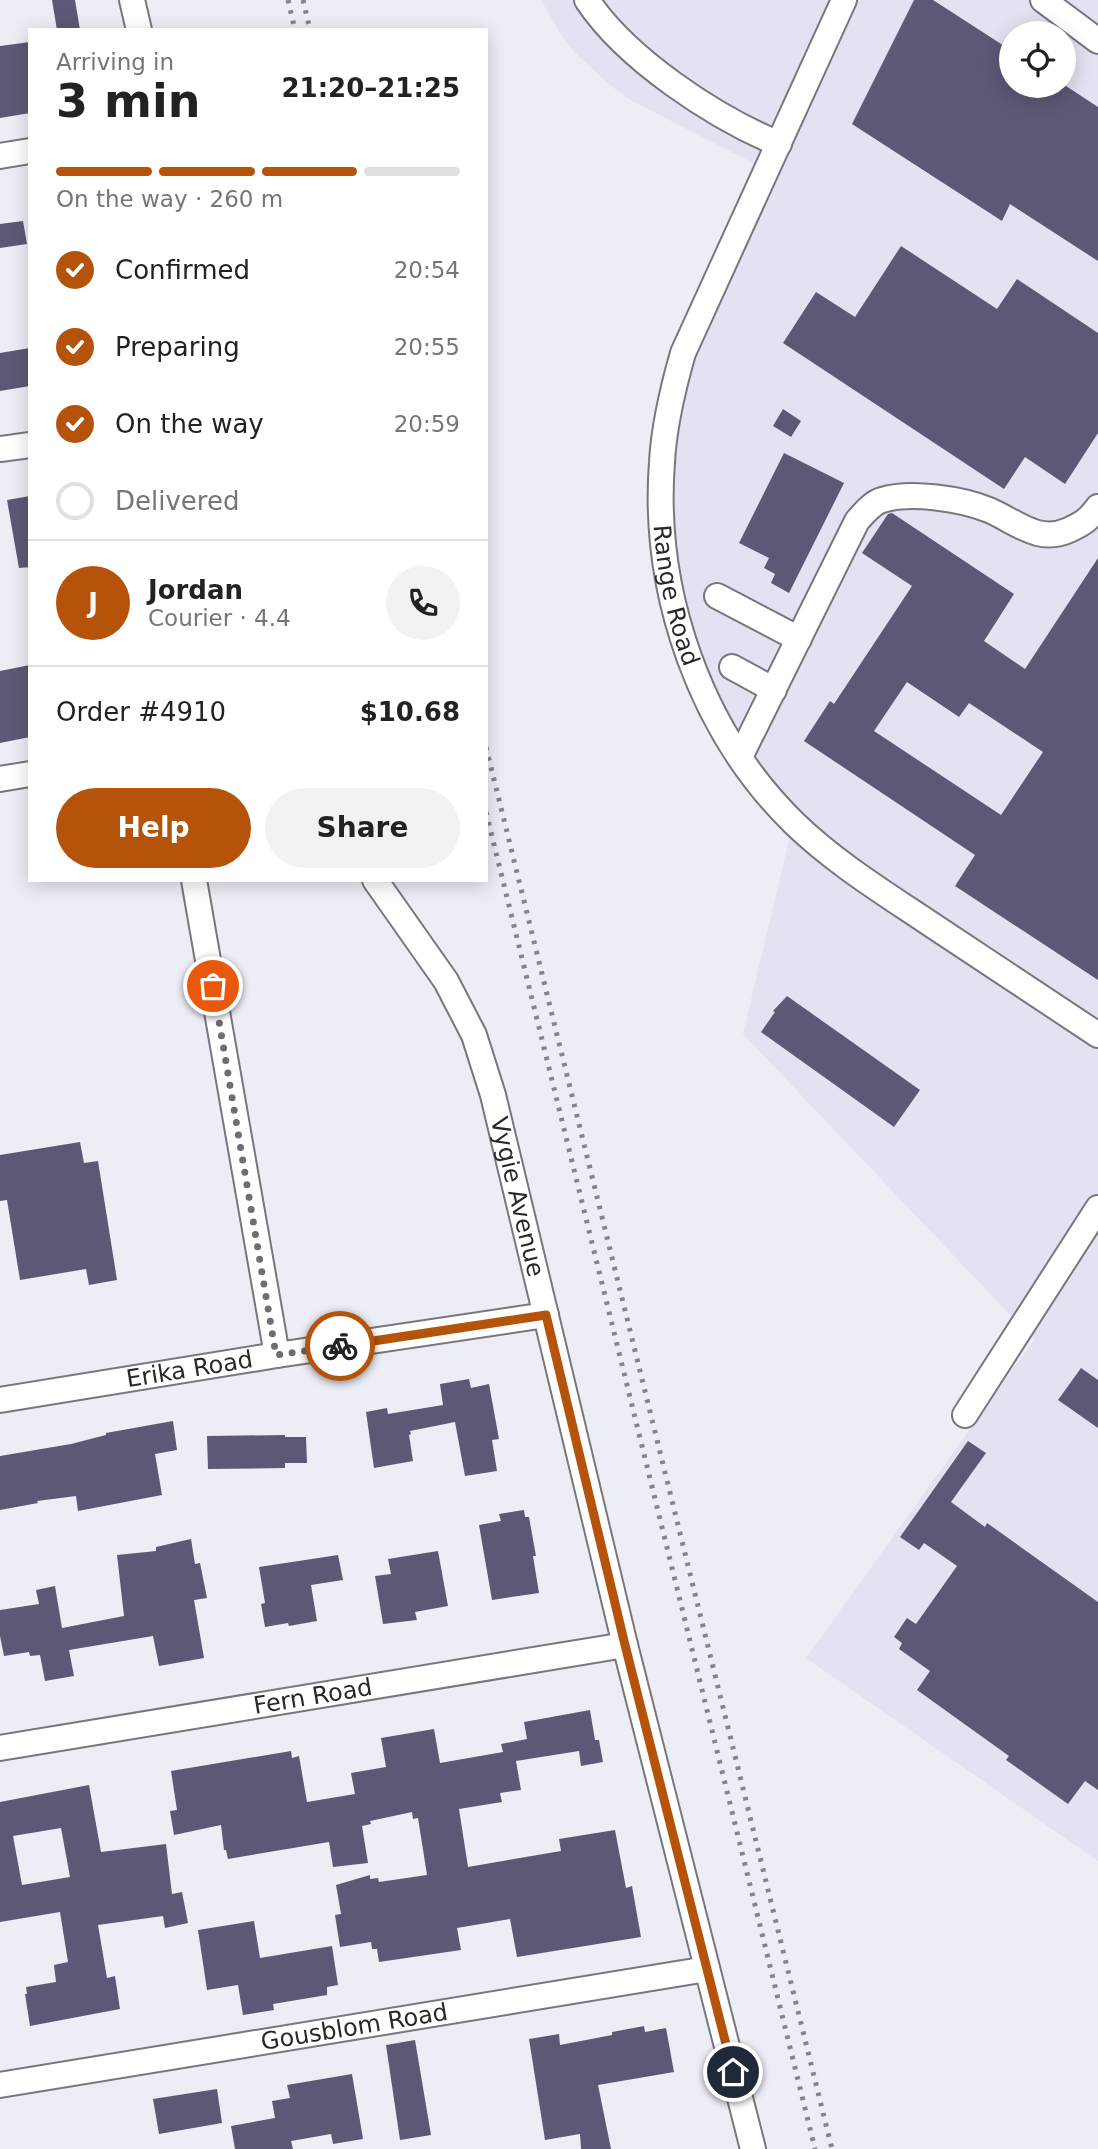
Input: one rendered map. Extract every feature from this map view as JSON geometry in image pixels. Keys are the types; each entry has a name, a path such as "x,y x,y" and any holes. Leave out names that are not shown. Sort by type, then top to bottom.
{"street":[{"path":"132,0 139,28"},
{"path":"587,0 596,13 643,60 705,105 747,131 779,144"},
{"name":"Range Road","path":"844,0 683,353 670,400 662,461 662,535 666,572 675,611 686,650 719,723 766,792 795,824 855,873 1098,1035"},
{"path":"1044,0 1098,41"},
{"path":"0,156 28,151"},
{"path":"0,449 28,445"},
{"path":"740,757 857,521 880,500 902,497 939,498 969,504 989,510 1035,534 1050,536 1087,521 1098,507"},
{"path":"718,596 799,639"},
{"path":"732,667 774,690"},
{"path":"0,779 28,774"},
{"path":"194,882 276,1355"},
{"name":"Vygie Avenue","path":"376,882 446,981 474,1035 493,1095 625,1645 753,2149"},
{"path":"965,1415 1098,1208"},
{"name":"Erika Road","path":"0,1400 546,1315"},
{"name":"Fern Road","path":"0,1748 625,1645"},
{"name":"Gousblom Road","path":"0,2085 707,1969"}],"shaded area":[{"path":"541,0 1098,0 1098,1861 806,1658 1034,1340 743,1034 792,827 767,798 667,590 680,352 753,163 632,101 611,86 573,51"}],"building":[{"path":"52,0 75,0 80,28 57,28"},
{"path":"914,0 933,0 999,43 999,98 1076,98 1076,93 1098,107 1098,261 1010,204 1002,221 852,124"},
{"path":"28,42 28,113 0,118 0,46"},
{"path":"23,221 27,244 0,248 0,224"},
{"path":"901,246 997,309 1017,279 1098,333 1098,433 1065,484 1025,457 1004,489 783,343 816,292 855,317"},
{"path":"28,348 28,386 0,391 0,353"},
{"path":"783,409 801,421 791,437 773,426"},
{"path":"784,453 844,483 789,593 771,583 775,574 764,568 769,558 739,543"},
{"path":"28,496 28,567 19,568 7,500"},
{"path":"892,513 1014,594 984,641 1025,669 1098,558 1098,980 955,886 975,855 804,741 830,701 834,704 912,586 862,553 888,514","holes":["907,682 959,717 969,703 1043,752 1001,815 874,731"]},
{"path":"28,665 28,737 0,743 0,671"},
{"path":"787,996 920,1090 894,1127 761,1032 775,1012 773,1011"},
{"path":"80,1142 84,1163 98,1161 117,1280 89,1285 86,1269 20,1280 7,1200 0,1201 0,1155"},
{"path":"1081,1368 1098,1380 1098,1428 1058,1400"},
{"path":"469,1379 471,1388 489,1384 499,1439 492,1440 497,1471 465,1476 455,1422 410,1431 413,1461 374,1468 366,1412 387,1408 388,1414 443,1405 440,1384"},
{"path":"173,1421 177,1450 155,1454 162,1495 78,1511 76,1496 37,1501 38,1503 0,1510 0,1456 71,1444 106,1433"},
{"path":"207,1436 306,1437 307,1463 285,1463 285,1468 208,1469"},
{"path":"968,1441 986,1453 951,1502 985,1527 987,1523 1098,1602 1098,1790 1085,1781 1068,1804 1006,1760 1009,1756 917,1690 930,1671 899,1649 902,1643 894,1637 907,1618 916,1624 957,1566 924,1543 919,1550 900,1537"},
{"path":"524,1510 525,1517 529,1517 539,1593 492,1600 479,1525 501,1521 499,1514"},
{"path":"191,1539 195,1564 200,1563 207,1598 194,1600 204,1658 159,1666 153,1636 69,1650 74,1676 45,1681 40,1655 30,1656 29,1652 4,1656 0,1636 0,1610 39,1604 36,1590 55,1586 62,1628 124,1616 117,1555 156,1551 156,1547"},
{"path":"438,1551 448,1606 415,1612 417,1620 383,1624 375,1576 391,1574 388,1559"},
{"path":"338,1555 343,1580 311,1585 317,1621 265,1627 261,1604 265,1603 259,1567"},
{"path":"590,1710 595,1740 599,1740 603,1762 581,1766 579,1751 516,1761 521,1790 500,1793 502,1802 459,1809 468,1867 561,1851 559,1839 615,1830 626,1888 632,1886 641,1937 517,1957 510,1919 457,1928 461,1950 379,1962 377,1949 372,1949 371,1942 340,1947 335,1915 341,1914 336,1885 370,1875 370,1879 378,1878 379,1882 427,1875 418,1818 413,1819 412,1812 370,1821 371,1824 362,1826 368,1863 333,1867 329,1842 228,1859 224,1850 221,1825 174,1835 170,1811 177,1810 171,1771 291,1751 292,1758 299,1756 307,1802 355,1794 351,1773 386,1767 381,1738 434,1729 440,1763 503,1752 501,1744 527,1739 524,1722"},
{"path":"89,1785 101,1852 166,1844 172,1894 182,1892 188,1923 165,1928 163,1916 98,1925 107,1978 115,1976 120,2009 30,2026 26,1987 56,1982 54,1965 68,1962 60,1912 0,1922 0,1802","holes":["61,1828 70,1877 22,1885 13,1836"]},
{"path":"254,1921 260,1958 332,1946 338,1985 327,1987 327,1995 273,2004 274,2010 243,2015 238,1985 207,1990 198,1930"},
{"path":"644,2026 645,2032 666,2028 674,2072 598,2085 611,2149 581,2149 580,2134 545,2140 529,2039 559,2034 560,2045"},
{"path":"415,2040 431,2135 400,2140 386,2045"},
{"path":"352,2074 363,2139 333,2144 331,2134 291,2141 293,2149 235,2149 231,2126 275,2118 272,2101 290,2098 287,2085"},
{"path":"217,2089 222,2123 159,2134 153,2099"}],"railway":[{"path":"288,0 295,28"},
{"path":"303,0 310,28"},
{"path":"488,755 832,2149"},
{"path":"488,820 815,2149"}],"way so far":[{"path":"213,986 276,1355 340,1346"}],"route":[{"path":"340,1346 546,1315 625,1645 733,2072"}]}
